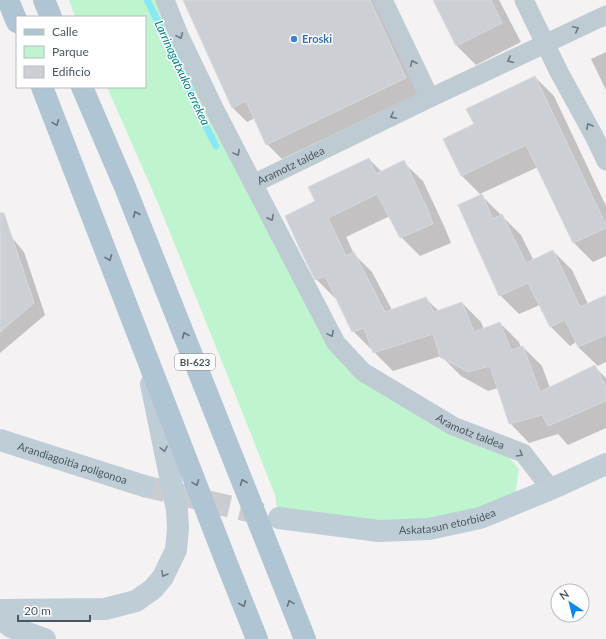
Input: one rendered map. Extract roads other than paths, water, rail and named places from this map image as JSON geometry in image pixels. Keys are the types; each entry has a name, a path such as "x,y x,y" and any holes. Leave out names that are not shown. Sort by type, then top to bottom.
{"main road":[{"path":"8,0 16,20"},
{"path":"44,0 51,16"},
{"path":"42,88 257,639"},
{"name":"BI-623","path":"82,88 128,194 305,639"}],"street":[{"path":"165,0 179,35 216,112 254,184"},
{"path":"384,0 430,98"},
{"path":"524,0 558,72 594,136 606,161"},
{"name":"Aramotz taldea","path":"551,489 523,453 453,426 363,372 336,343 299,274 254,184 430,98 606,15"},
{"path":"0,610 105,609 136,601 153,589 163,577 176,550 178,528 177,510 142,342"},
{"name":"Arandiagoitia poligonoa","path":"0,440 144,486"},
{"name":"Askatasun etorbidea","path":"279,518 378,532 429,529 480,518 551,489 606,464"},
{"path":"0,618 11,627 45,639"}],"waterway":[{"name":"Larrinagatxuko errekea","path":"147,0 177,59 201,117 216,146"}],"tunnel":[{"path":"144,486 269,516"}],"place":[{"name":"Eroski","path":"294,39"}]}
